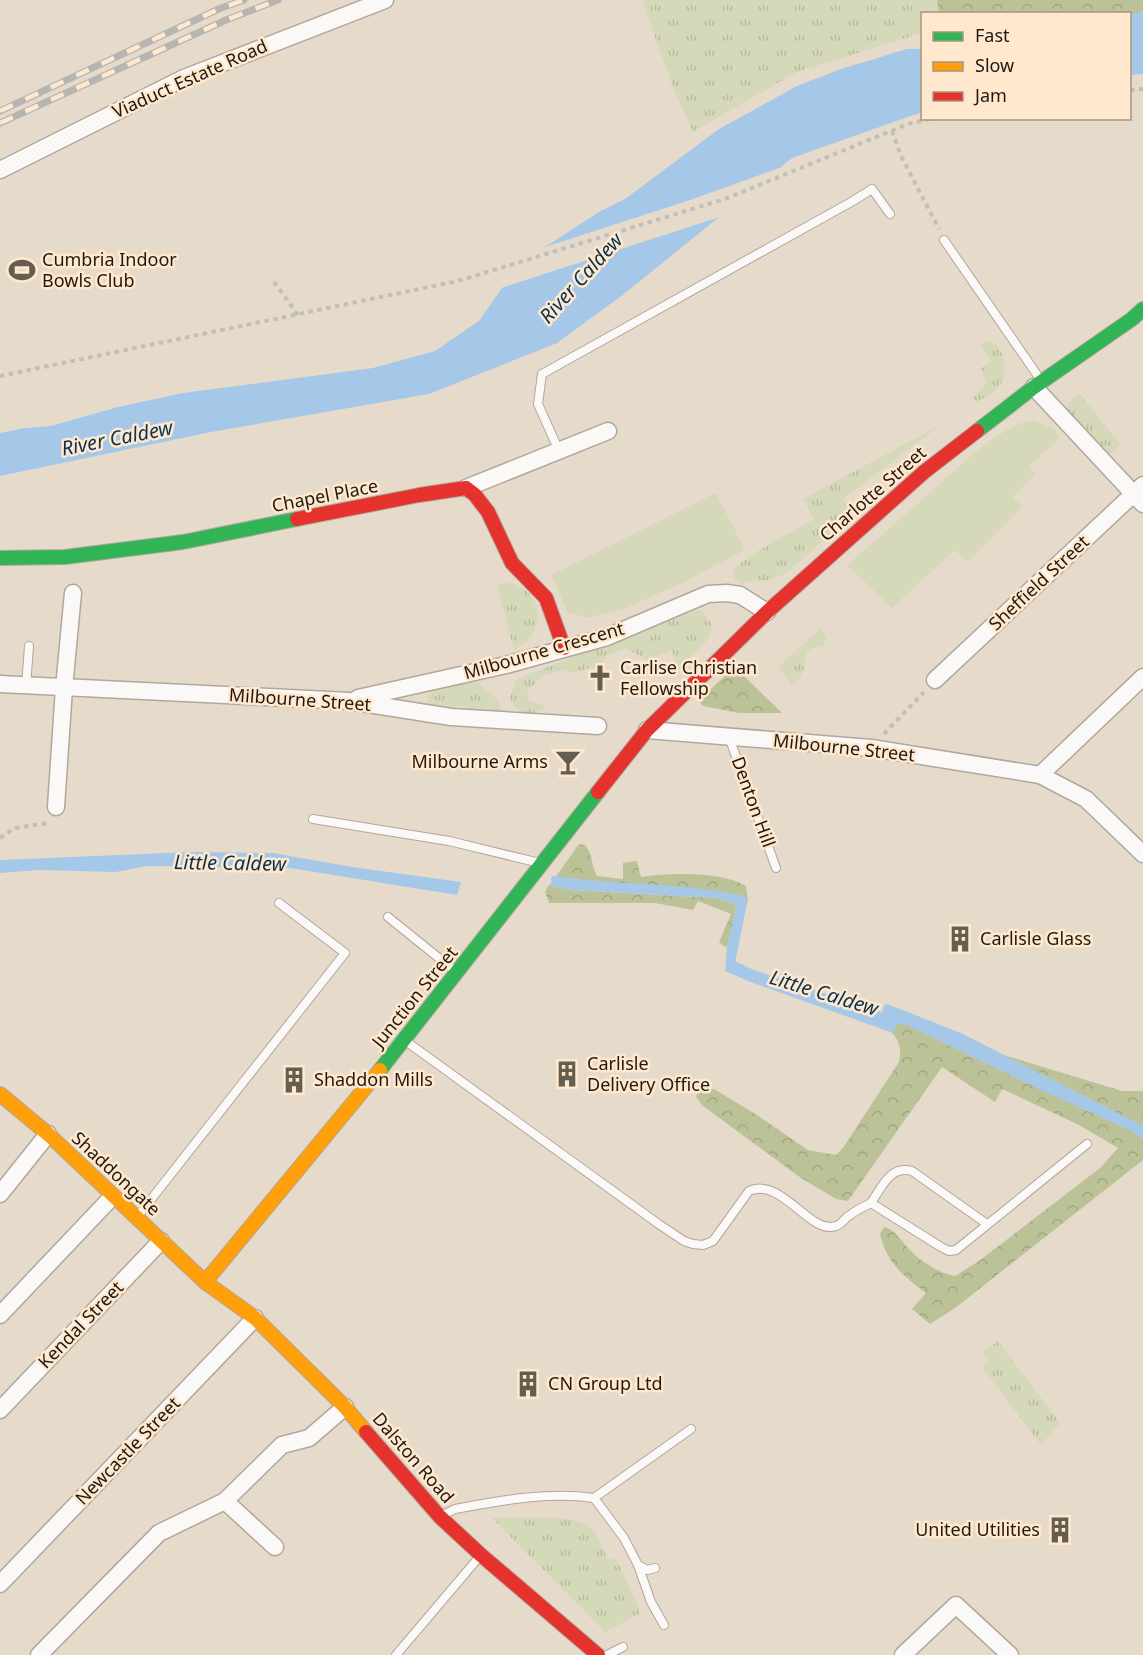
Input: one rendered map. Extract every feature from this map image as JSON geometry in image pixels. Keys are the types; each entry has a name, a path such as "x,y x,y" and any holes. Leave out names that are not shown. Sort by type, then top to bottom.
{"street":[{"name":"Viaduct Estate Road","path":"0,170 184,78 385,0"},
{"name":"Charlotte Street","path":"647,730 767,612 924,472 1038,384 1143,309"},
{"path":"1038,384 1140,494"},
{"path":"466,488 608,431"},
{"path":"466,488 477,495 488,510 510,560 527,580 541,591 548,603 564,648"},
{"name":"Chapel Place","path":"0,558 65,558 183,542 419,495 466,488"},
{"name":"Sheffield Street","path":"935,681 1140,494"},
{"path":"56,807 64,688 74,593"},
{"name":"Milbourne Crescent","path":"349,700 506,665 607,637 708,594 740,595 767,612"},
{"path":"1040,775 1143,676"},
{"name":"Milbourne Street","path":"0,684 349,700 451,717 598,726"},
{"name":"Milbourne Street","path":"647,730 870,748 1040,775 1086,799 1143,854"},
{"name":"Junction Street","path":"205,1282 458,973 647,730"},
{"name":"Shaddongate","path":"0,1094 48,1134 112,1197 205,1282"},
{"path":"0,1194 48,1134"},
{"path":"0,1315 112,1197"},
{"name":"Kendal Street","path":"0,1410 161,1241"},
{"name":"Dalston Road","path":"205,1282 255,1318 345,1407 440,1517 598,1655"},
{"name":"Newcastle Street","path":"0,1584 255,1318"},
{"path":"39,1655 159,1533 225,1501 282,1445 309,1438 345,1407"},
{"path":"225,1501 275,1547"},
{"path":"903,1655 956,1605 1010,1655"}],"lane":[{"path":"559,451 538,404 542,374 872,189 890,214"},
{"path":"944,240 1038,384"},
{"path":"26,686 29,646"},
{"name":"Denton Hill","path":"729,737 776,868"},
{"path":"313,819 449,841 543,864"},
{"path":"136,1218 345,953 279,903"},
{"path":"388,917 458,973"},
{"path":"404,1040 660,1226 693,1244 703,1245 713,1241 749,1191 756,1188 772,1190 813,1221 829,1227 836,1226 861,1207 871,1203 898,1169 912,1171 987,1224"},
{"path":"871,1203 949,1251 956,1250 1087,1144"},
{"path":"440,1517 455,1509 520,1499 568,1494 594,1498 691,1429"},
{"path":"594,1498 624,1538 638,1565 651,1602 664,1625"},
{"path":"396,1655 481,1555"},
{"path":"638,1565 646,1570 655,1568"},
{"path":"607,1655 623,1647"}],"path":[{"path":"0,376 458,281 725,199 908,124 925,120"},
{"path":"892,131 901,156 944,240"},
{"path":"274,282 298,315"},
{"path":"870,748 935,681"},
{"path":"0,838 15,828 48,823 56,807"}],"green space":[{"path":"642,0 937,0 939,12 921,12 921,33 797,72 693,132 673,88"},
{"path":"937,0 1143,0 1143,13 1131,15 1131,12 939,12"},
{"path":"987,340 993,343 1002,354 1004,377 995,391 976,402 972,399 986,383 981,369 991,362 980,345"},
{"path":"1079,393 1121,445 1107,457 1064,408"},
{"path":"1034,420 1054,429 1060,438 1030,465 1035,475 1013,497 1022,507 967,562 955,550 892,608 847,565 976,451 1007,430"},
{"path":"942,424 843,499 851,507 851,516 785,574 770,580 742,584 735,579 732,570 753,554 814,519 803,499"},
{"path":"716,493 745,550 680,584 626,608 589,618 568,613 551,575"},
{"path":"511,583 523,588 531,596 538,615 532,635 514,650 497,584"},
{"path":"702,610 713,626 709,638 678,671 672,650 647,660 626,648 606,656 596,675 593,667 573,673 562,670 542,676 527,691 528,700 545,706 531,716 518,710 510,698 516,680"},
{"path":"821,628 827,637 823,646 807,652 799,679 792,685 778,667"},
{"path":"735,667 782,713 739,713 703,706 700,702 702,697"},
{"path":"475,678 498,700 500,715 480,716 458,706 448,711 429,708 427,697 432,689"},
{"path":"579,844 585,845 588,849 597,876 623,879 623,863 637,861 641,877 695,874 735,881 746,886 748,901 742,913 744,903 703,891 585,884 554,879"},
{"path":"549,885 572,890 716,898 737,905 727,947 719,942 731,914 698,901 693,910 655,903 549,903 545,892"},
{"path":"899,1023 922,1026 1007,1056 1122,1091 1143,1091 1143,1160 955,1308 930,1324 912,1309 926,1293 903,1275 891,1261 880,1234 884,1227 895,1233 914,1254 925,1262 937,1270 955,1276 979,1261 1100,1168 1118,1148 1079,1125 1002,1089 995,1102 942,1067 848,1201 836,1199 801,1178 703,1106 696,1097 699,1089 714,1089 808,1150 836,1155 843,1148 899,1062 899,1043 886,1028"},
{"path":"998,1341 1060,1423 1041,1445 982,1367 989,1360 983,1352"},
{"path":"492,1518 558,1518 590,1527 599,1538 608,1560 616,1558 641,1613 605,1632"}],"water":[{"path":"1143,11 1143,74 1131,75 1131,14"},
{"name":"River Caldew","path":"907,49 921,49 921,112 792,158 624,294 557,343 429,394 211,432 0,476 0,433 51,426 118,407 183,393 373,368 435,351 479,321 519,264 599,212 625,199 719,129 797,86 841,69"},
{"path":"190,852 273,853 461,882 457,895 290,868 147,866 116,872 39,870 0,873 0,860"},
{"path":"554,879 696,891 743,899 732,964 753,973 883,1015 887,1007 960,1036 1136,1124 1143,1129 1143,1140 1132,1131 907,1025 896,1024 893,1033 725,971 727,947 737,905 716,898 572,890 549,885"}],"pier":[{"path":"782,167 732,213 498,289 517,262 533,251 690,200"}],"waterway":[{"name":"Little Caldew","path":"554,879 696,891 743,899 732,963 753,973 884,1016 887,1007 960,1036 1143,1129"}],"railway":[{"path":"0,111 221,8 244,0"},
{"path":"0,123 226,20 278,0"}],"traffic: fast":[{"path":"977,431 1143,309"},
{"path":"0,558 65,557 183,542 297,519"},
{"path":"380,1070 598,792"}],"traffic: slow":[{"path":"205,1282 380,1070"},
{"path":"0,1094 48,1134 205,1282 255,1318 345,1407 366,1432"}],"traffic: jam":[{"path":"598,792 647,730 767,612 924,472 977,431"},
{"path":"297,519 466,488 475,495 488,512 512,563 546,598 564,648"},
{"path":"366,1432 440,1517 598,1655"}],"place":[{"name":"Cumbria Indoor Bowls Club","path":"22,270"},
{"name":"Carlise Christian Fellowship","path":"600,678"},
{"name":"Milbourne Arms","path":"568,762"},
{"name":"Carlisle Glass","path":"960,939"},
{"name":"Carlisle Delivery Office","path":"567,1074"},
{"name":"Shaddon Mills","path":"294,1080"},
{"name":"CN Group Ltd","path":"528,1384"},
{"name":"United Utilities","path":"1060,1530"}]}
